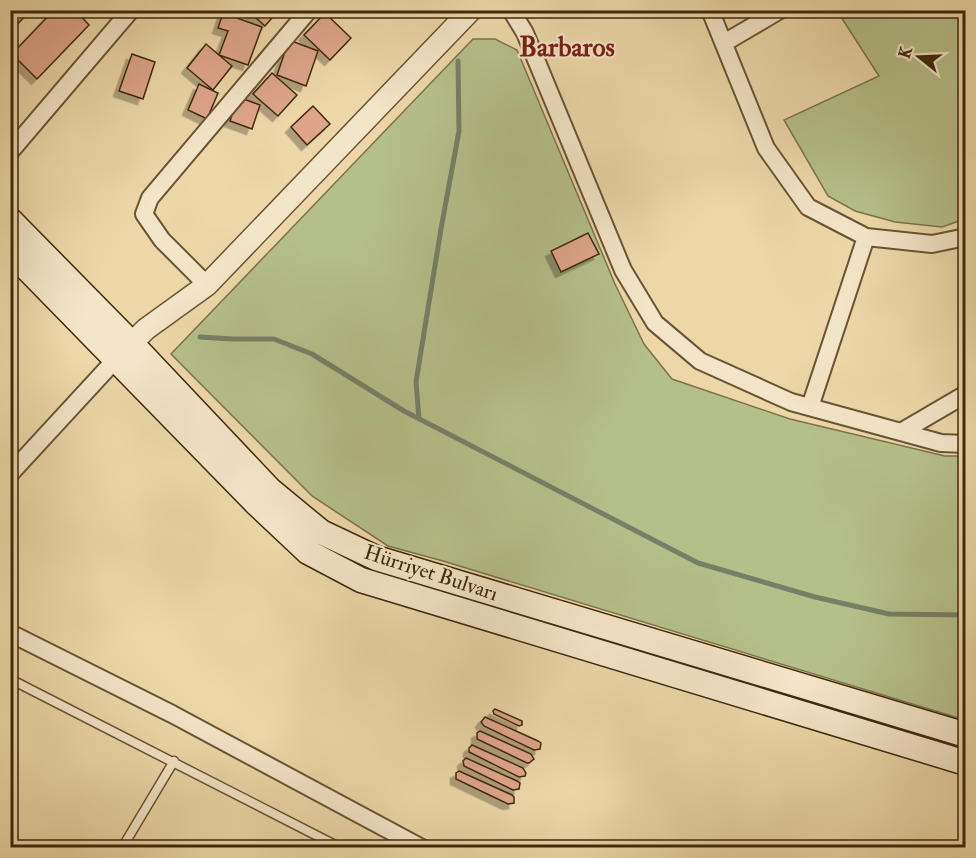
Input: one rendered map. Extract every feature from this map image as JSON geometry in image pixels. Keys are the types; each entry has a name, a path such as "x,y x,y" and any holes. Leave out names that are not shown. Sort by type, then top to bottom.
{"main road":[{"name":"Hürriyet Bulvarı","path":"10,220 257,504 308,552 361,580 966,763"},
{"name":"Hürriyet Bulvarı","path":"10,251 124,351 270,490 321,532 376,558 966,735"}],"street":[{"path":"10,152 131,10"},
{"path":"207,285 162,240 144,214 150,198 309,10"},
{"path":"10,474 146,329 207,285 471,10"},
{"path":"511,10 525,33 624,270 655,323 700,361 791,402 941,443 966,444"},
{"path":"710,10 766,148 808,207 866,237 932,244 966,237"},
{"path":"724,43 780,10"},
{"path":"810,407 866,237"},
{"path":"901,432 966,394"},
{"path":"10,633 172,714 422,848"}],"lane":[{"path":"10,679 341,848"},
{"path":"122,848 174,761"}],"green space":[{"path":"853,10 965,11 965,219 942,227 895,222 855,211 828,196 784,120 879,76 841,17"},
{"path":"473,39 495,39 517,50 615,284 644,344 672,379 790,419 945,456 965,456 965,720 388,546 312,496 171,354"}],"building":[{"path":"10,10 31,10 10,32"},
{"path":"54,10 75,10 89,25 37,79 12,54"},
{"path":"247,10 277,10 278,11 265,26"},
{"path":"223,13 262,27 248,65 219,55 228,31 218,28"},
{"path":"325,13 351,38 330,60 304,35"},
{"path":"289,40 318,51 306,86 277,75"},
{"path":"206,44 232,66 213,90 187,68"},
{"path":"132,54 155,62 143,99 119,91"},
{"path":"272,73 297,95 278,116 253,94"},
{"path":"199,84 218,93 207,119 188,110"},
{"path":"238,97 260,105 252,129 230,121"},
{"path":"313,106 330,124 307,145 291,127"},
{"path":"588,233 599,254 561,272 551,251"},
{"path":"495,709 522,721 522,725 519,726 494,714"},
{"path":"485,717 538,741 541,743 540,749 534,750 484,726 481,722"},
{"path":"480,731 531,754 534,759 527,763 477,739 477,733"},
{"path":"472,745 523,768 525,776 519,777 469,752"},
{"path":"466,758 517,781 520,783 519,789 513,790 464,766 463,761"},
{"path":"459,771 512,795 514,803 508,804 456,779 456,773"}],"waterway":[{"path":"419,419 416,382 459,131 458,61"},
{"path":"200,337 274,339 312,354 404,411 698,563 815,597 889,614 966,615"}],"district":[{"name":"Barbaros","path":"567,47"}]}
